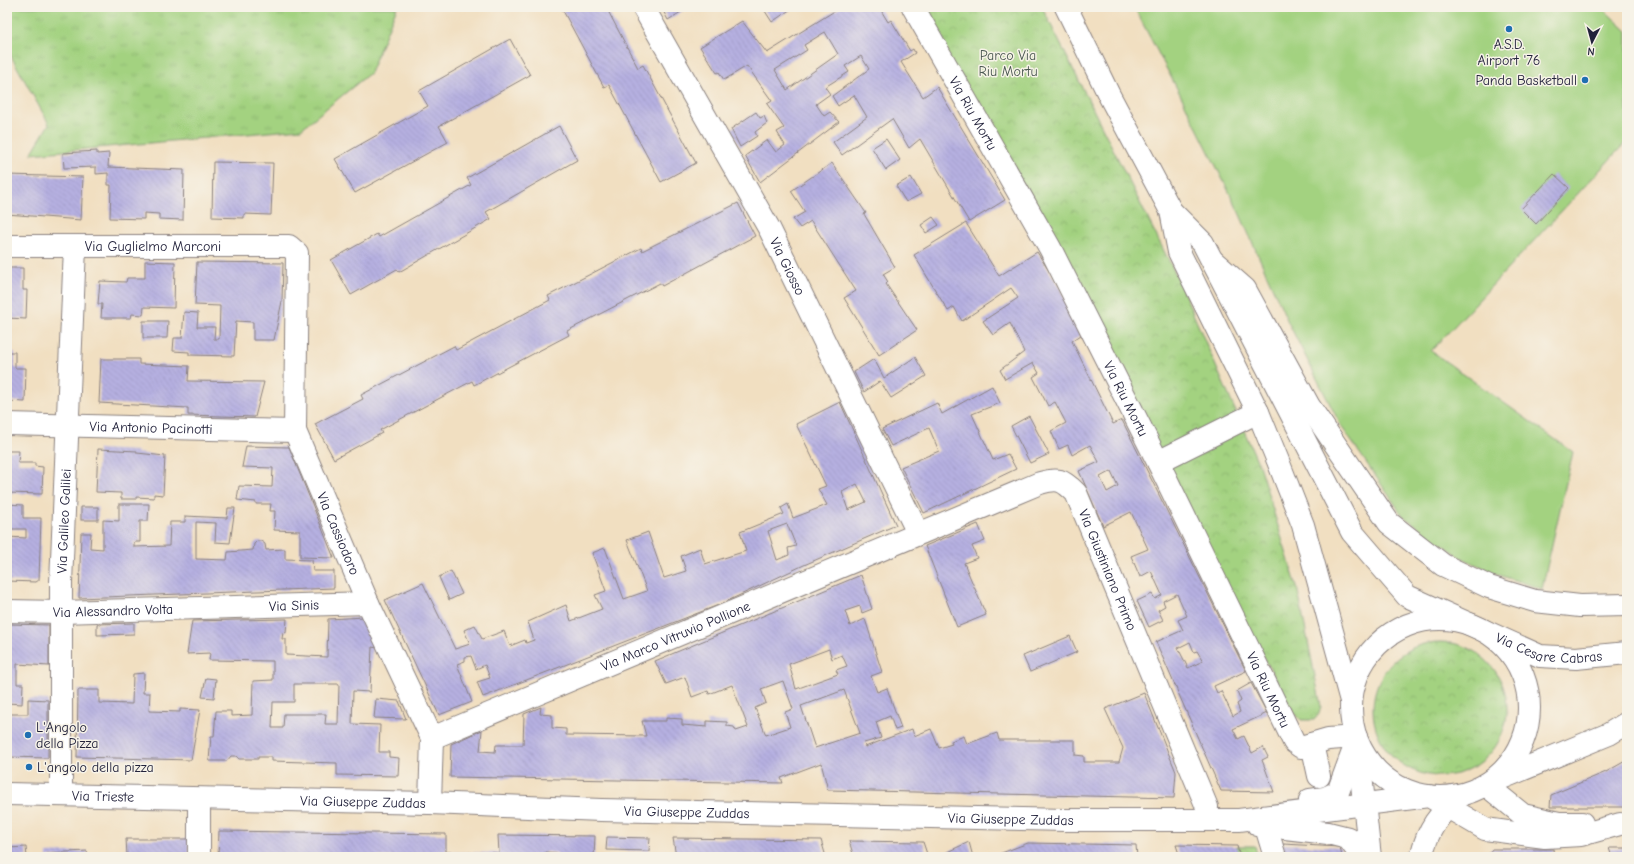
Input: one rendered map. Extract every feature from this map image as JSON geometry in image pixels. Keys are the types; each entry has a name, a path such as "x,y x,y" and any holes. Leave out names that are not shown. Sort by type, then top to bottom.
{"street":[{"name":"Via Giosso","path":"643,7 770,230 918,534"},
{"name":"Via Riu Mortu","path":"913,7 1050,248 1158,462 1294,742 1301,747 1328,739 1356,739"},
{"path":"1066,7 1110,97 1171,211 1203,243 1352,532 1407,596 1473,626 1499,642 1510,653 1522,674 1529,703 1529,718 1522,745 1509,765 1486,784"},
{"path":"1171,211 1179,252 1258,412 1303,525 1351,701"},
{"name":"Via Guglielmo Marconi","path":"7,246 289,246 297,252"},
{"name":"Via Galileo Galilei","path":"61,795 61,612 67,424 75,247"},
{"name":"Via Cassiodoro","path":"297,252 295,431 368,603 432,738 430,803"},
{"path":"1213,262 1245,289 1309,406 1389,523 1443,565 1489,587 1535,601 1580,606 1627,605"},
{"path":"1158,462 1258,412"},
{"name":"Via Antonio Pacinotti","path":"7,424 67,424 295,431"},
{"name":"Via Giustiniano Primo","path":"918,534 1040,483 1053,480 1063,481 1069,486 1076,493 1207,807"},
{"name":"Via Marco Vitruvio Pollione","path":"432,738 918,534"},
{"name":"Via Sinis","path":"220,608 368,603"},
{"name":"Via Alessandro Volta","path":"7,611 61,612 220,608"},
{"path":"1370,857 1356,739 1351,718 1351,701 1359,671 1367,657 1378,644 1393,633 1413,624 1427,620 1458,621 1473,626"},
{"name":"Via Cesare Cabras","path":"1473,626 1540,656 1576,658 1627,653"},
{"path":"1365,805 1446,799 1609,734 1627,723"},
{"path":"1356,739 1372,766 1388,780 1413,793 1446,799 1485,829 1545,837 1581,835 1624,824"},
{"name":"Via Giuseppe Zuddas","path":"1174,819 1207,807 1293,802 1325,798 1338,792 1356,739"},
{"path":"1312,744 1319,776"},
{"path":"1486,784 1523,815 1559,823 1624,824"},
{"name":"Via Trieste","path":"7,794 200,799"},
{"path":"199,857 200,799"},
{"name":"Via Giuseppe Zuddas","path":"200,799 430,803 601,810 1049,820 1239,820 1365,805"},
{"path":"1421,857 1424,842 1446,799"},
{"name":"Via Giuseppe Zuddas","path":"1239,820 1266,827 1328,833 1348,838 1362,857"},
{"path":"1266,827 1275,857"}],"green space":[{"path":"7,7 397,7 370,73 301,129 31,154 49,124 7,49"},
{"name":"Parco Via Riu Mortu","path":"915,7 1042,7 1178,279 1259,465 1297,587 1321,706 1319,714 1314,720 1301,720 1294,713"},
{"path":"1134,7 1601,7 1627,31 1627,141 1431,351 1573,452 1542,589 1502,576 1462,558 1403,516 1341,426 1288,322 1237,208 1181,96"},
{"path":"1447,642 1472,650 1492,667 1502,683 1506,696 1506,722 1502,735 1496,746 1482,761 1466,771 1453,775 1433,776 1408,768 1388,751 1378,735 1374,722 1373,702 1381,677 1398,657 1414,647 1427,643"},
{"path":"1237,846 1255,846 1258,857 1240,857"}],"building":[{"path":"561,7 606,7 638,68 643,65 696,163 661,182 609,85 604,87"},
{"path":"661,7 689,7 668,20"},
{"path":"794,7 772,22 763,8"},
{"path":"841,7 879,7 888,22 891,20 910,51 913,49 915,53 901,62 923,97 937,87 1005,200 969,222 920,139 909,148 892,119 842,155 833,142 867,117 854,95 838,106 832,96 869,69 861,56 845,66 849,72 825,87 830,94 816,104 824,116 830,112 839,122 760,182 745,156 767,140 776,152 785,145 777,132 784,128 767,104 772,101 747,66 724,80 719,72 717,73 700,47 742,21 767,53","holes":["825,32 838,54 787,90 775,70 807,50 804,45"]},
{"path":"510,39 530,75 439,126 448,142 355,193 335,159 428,106 419,91"},
{"path":"756,112 760,118 764,116 767,123 755,132 757,136 740,147 731,129"},
{"path":"559,126 577,160 486,212 491,219 399,272 397,269 351,295 331,260 377,234 379,237 471,185 467,178"},
{"path":"886,139 900,160 886,170 872,148"},
{"path":"97,151 97,154 109,153 108,167 184,170 183,220 159,219 159,214 144,213 144,219 110,218 111,185 108,185 108,173 96,174 96,167 64,168 63,153"},
{"path":"213,162 273,163 271,215 244,214 244,218 212,217"},
{"path":"832,163 866,213 864,214 895,267 883,274 888,282 886,284 917,330 879,355 844,298 856,291 811,221 800,228 793,219 805,212 791,191"},
{"path":"1554,174 1569,188 1536,224 1521,209"},
{"path":"7,175 83,177 81,220 7,214"},
{"path":"911,177 921,194 906,202 896,186"},
{"path":"738,203 755,236 662,286 660,283 567,331 569,335 474,385 472,381 380,430 382,433 334,459 315,424 363,399 361,395 454,346 456,350 550,300 548,296 641,248 642,251"},
{"path":"933,217 939,225 926,233 921,225"},
{"path":"966,223 999,276 1037,252 1061,290 1081,335 1072,341 1113,424 1122,420 1246,671 1214,686 1217,693 1221,691 1233,716 1240,712 1237,704 1241,701 1237,691 1251,683 1267,713 1233,729 1238,739 1244,736 1252,753 1263,747 1268,757 1262,760 1274,792 1221,791 1156,642 1183,630 1178,620 1187,616 1177,594 1163,601 1165,606 1158,610 1163,620 1149,627 1137,601 1152,594 1155,599 1162,595 1151,571 1140,577 1131,556 1148,549 1131,512 1103,526 1079,471 1099,462 1090,445 1072,455 1068,445 1059,449 1051,431 1066,423 1055,402 1048,406 1033,377 1039,373 1033,363 1005,379 1000,370 1024,352 1010,323 993,335 983,321 1018,298 1011,288 962,321 954,307 948,311 914,255","holes":["1111,471 1118,486 1107,492 1100,477","1190,642 1194,652 1197,651 1203,661 1188,668 1178,648"]},
{"path":"145,261 175,262 174,308 144,307 143,315 132,314 131,318 101,318 102,304 98,304 100,281 126,282 127,278 145,278"},
{"path":"197,262 283,263 282,301 274,340 253,340 253,322 236,321 234,356 189,355 189,352 173,351 174,338 182,338 184,312 198,313 197,327 215,327 214,339 219,339 220,306 195,305"},
{"path":"7,268 23,268 23,290 27,290 26,319 7,318"},
{"path":"143,321 168,321 167,338 143,338"},
{"path":"7,352 15,352 15,368 26,368 25,402 7,401"},
{"path":"915,357 926,376 891,398 880,381 864,392 854,372 874,359 884,378"},
{"path":"101,359 139,359 139,364 189,366 188,381 264,382 255,417 188,415 188,408 99,403"},
{"path":"992,386 1000,403 972,414 993,460 1008,454 1016,469 924,513 901,467 939,451 929,428 891,446 882,429 937,403 942,414"},
{"path":"840,402 896,525 804,565 721,604 483,697 477,682 490,678 485,665 476,669 471,656 465,657 465,661 457,664 472,702 439,715 385,600 423,583 455,649 470,644 464,630 475,625 482,639 504,631 510,646 525,640 526,643 534,640 528,622 566,605 571,621 602,609 595,595 606,591 592,553 605,548 624,599 647,591 627,540 648,532 664,578 686,571 681,556 700,548 705,564 746,551 740,532 784,514 781,508 788,504 793,518 827,505 818,489 826,486 796,424","holes":["857,484 866,502 848,510 842,492","787,524 796,546 788,548 789,555 777,560 768,531"]},
{"path":"1029,416 1049,454 1030,463 1011,426"},
{"path":"246,446 289,447 334,558 300,557 300,531 274,530 275,511 270,511 271,504 256,504 256,502 237,500 239,486 272,487 273,468 242,467"},
{"path":"98,449 137,451 137,453 165,456 163,495 154,494 154,498 136,497 136,499 121,499 121,493 96,492"},
{"path":"7,451 19,451 18,463 35,463 35,466 43,467 42,494 7,493"},
{"path":"7,504 23,505 23,518 41,518 39,580 36,582 7,581 7,537 26,538 26,529 7,529"},
{"path":"119,504 149,504 148,521 140,521 140,542 134,542 134,547 169,546 170,522 185,522 185,516 227,518 228,508 235,508 230,543 215,542 216,523 196,522 196,559 227,560 228,552 253,550 254,544 257,541 261,541 265,544 266,550 285,549 285,559 312,560 313,571 334,571 334,588 79,598 81,533 91,533 90,548 103,549 103,520 119,521"},
{"path":"81,507 98,507 98,520 81,520"},
{"path":"978,524 985,541 972,546 977,558 964,563 986,615 957,627 925,546"},
{"path":"451,571 462,594 449,600 439,577"},
{"path":"861,575 872,609 862,613 860,606 845,611 850,626 865,619 882,672 871,676 877,692 887,688 901,728 895,730 890,716 876,722 881,738 864,743 865,747 912,729 914,736 931,729 939,748 952,744 951,741 964,736 967,744 997,733 999,740 1075,740 1075,755 1084,756 1084,762 1119,762 1123,748 1105,709 1144,693 1176,772 1174,798 828,790 821,763 781,778 783,783 450,777 451,744 482,730 480,751 495,752 496,745 523,745 524,714 541,707 540,714 552,715 552,728 566,729 566,735 646,736 642,721 666,721 666,718 682,719 682,725 707,727 707,721 727,722 727,726 734,727 736,731 748,727 732,685 709,694 708,691 692,697 685,677 666,684 655,661","holes":["829,649 832,659 842,655 847,666 836,670 838,674 796,689 789,664","783,681 793,709 785,712 790,727 766,735 755,708 766,703 761,689","844,690 860,733 815,748 801,706"]},
{"path":"365,617 377,648 372,647 370,692 353,691 352,724 380,725 379,752 389,752 389,757 399,758 398,776 337,775 337,763 272,761 272,757 239,759 236,756 231,756 227,761 209,761 211,736 214,736 216,711 231,711 231,716 252,715 253,681 273,680 273,661 209,660 210,653 187,654 192,621 287,619 286,633 283,632 282,639 286,639 286,655 327,657 328,619","holes":["294,684 339,684 338,724 325,724 326,714 284,714 283,728 272,728 273,702 294,702"]},
{"path":"134,623 134,634 97,635 97,624"},
{"path":"7,624 49,625 49,666 17,664 17,684 23,684 22,704 7,703"},
{"path":"1070,636 1077,652 1030,672 1023,656"},
{"path":"144,673 143,693 150,693 149,711 180,712 180,709 200,710 191,760 77,757 78,690 99,690 99,703 132,704 133,674"},
{"path":"206,678 216,679 214,698 202,697"},
{"name":"L'Angolo della Pizza","path":"28,699 48,700 48,758 7,757 7,714 28,714"},
{"path":"376,699 399,701 406,719 374,718"},
{"path":"1627,760 1627,807 1550,807 1551,795 1606,772"},
{"path":"219,831 446,834 446,852 499,853 498,835 595,836 594,857 557,857 557,853 545,852 544,857 218,857"},
{"path":"607,837 650,838 649,851 606,850"},
{"path":"673,838 821,840 826,857 676,857"},
{"path":"126,839 189,839 188,857 127,855"},
{"path":"849,841 923,842 928,857 854,857"},
{"path":"969,842 973,857 936,857"},
{"path":"1028,843 1136,845 1137,857 991,857"},
{"path":"1283,844 1340,847 1342,857 1280,857"},
{"path":"1176,845 1237,846 1240,857 1180,857"},
{"path":"26,847 27,857 7,857 7,848"},
{"path":"1609,848 1627,848 1627,857 1612,857"},
{"path":"1492,849 1553,849 1554,857 1486,857"},
{"path":"87,851 88,857 47,857 47,853"}],"place":[{"name":"A.S.D. Airport '76","path":"1509,29"},
{"name":"Panda Basketball","path":"1585,80"},
{"name":"L'Angolo della Pizza","path":"28,735"},
{"name":"L'angolo della pizza","path":"29,767"}]}
